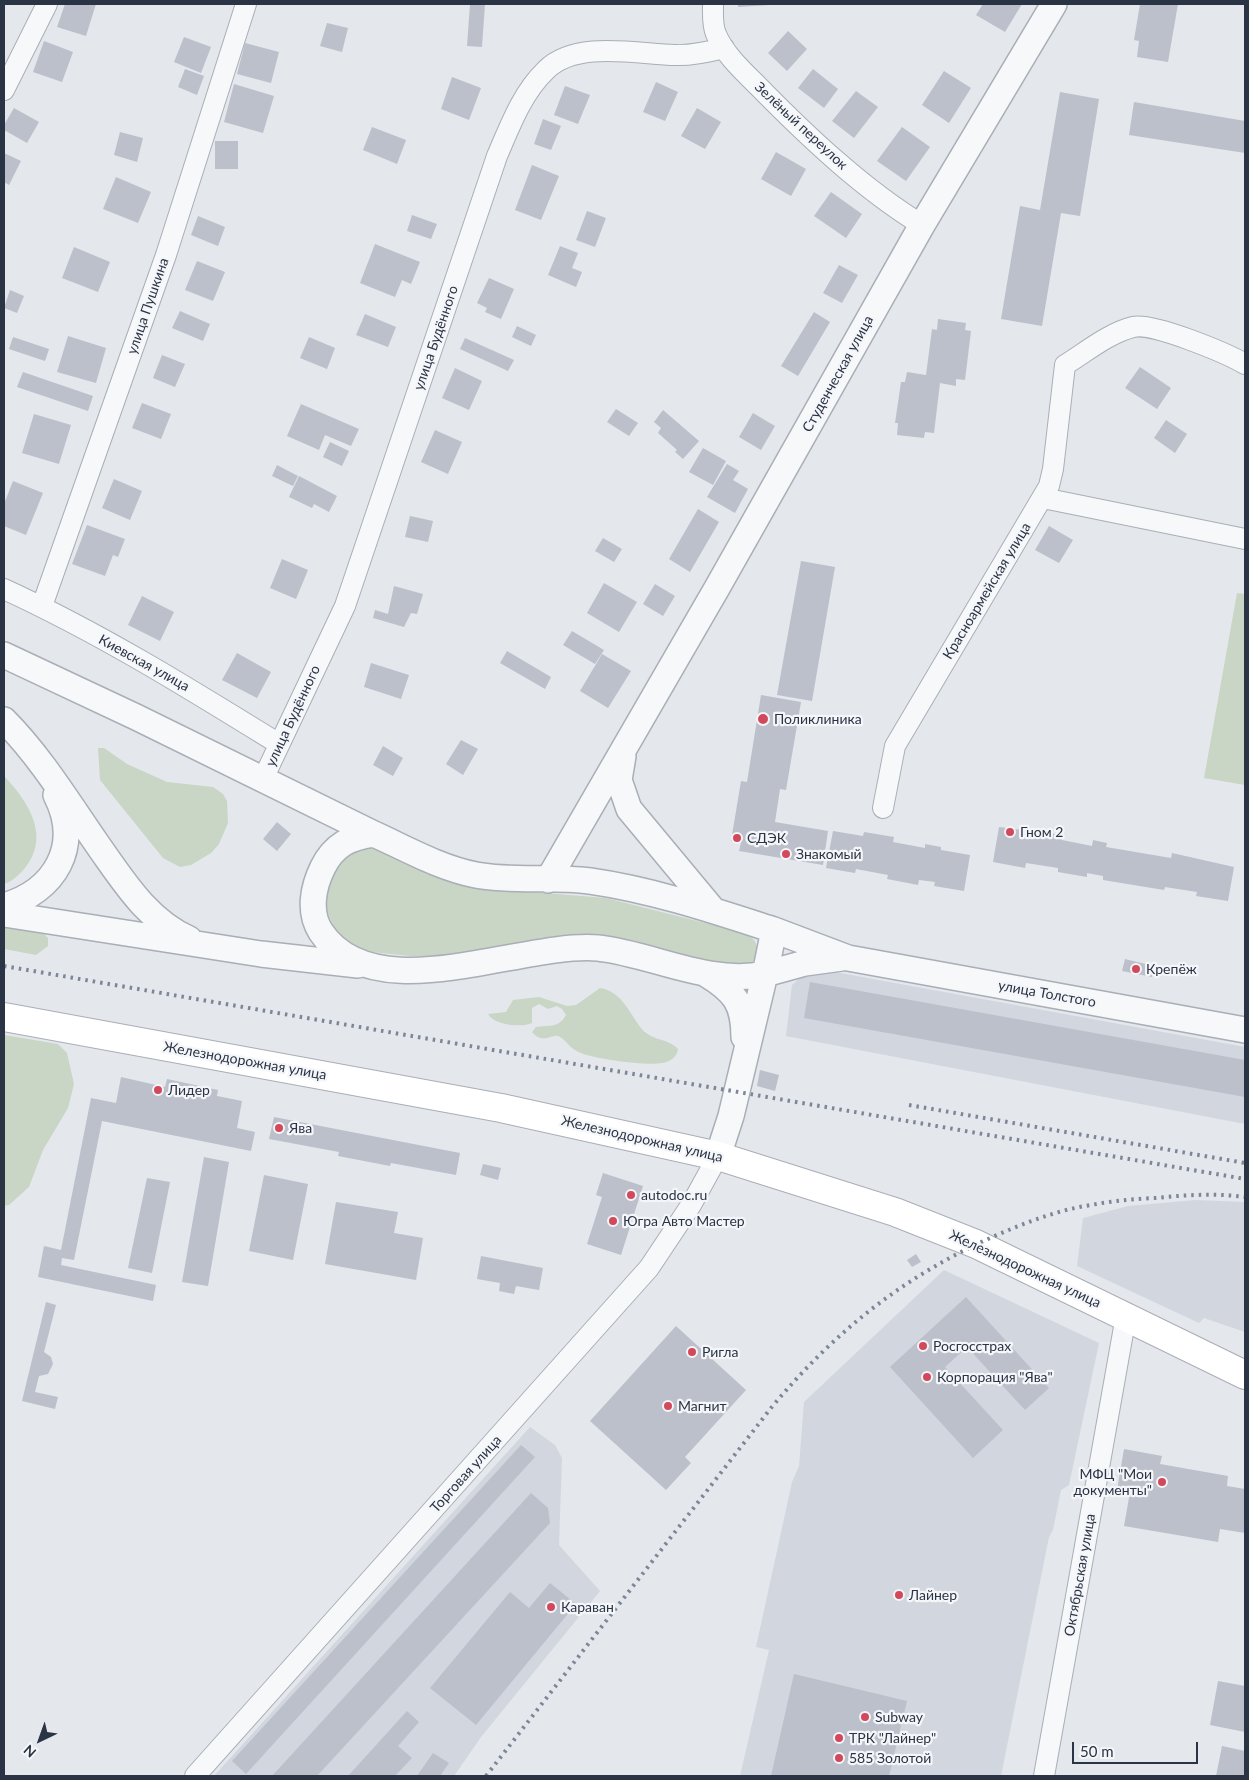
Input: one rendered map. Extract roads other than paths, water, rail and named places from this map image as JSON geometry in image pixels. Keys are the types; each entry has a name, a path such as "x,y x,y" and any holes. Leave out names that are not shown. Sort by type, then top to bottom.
{"main road":[{"name":"Железнодорожная улица","path":"4,1017 501,1108 718,1156 840,1194 976,1244 1245,1375"}],"street":[{"path":"4,90 47,4"},
{"name":"улица Пушкина","path":"42,606 166,255 246,4"},
{"name":"Зелёный переулок","path":"713,4 715,33 724,48 781,110 874,192 922,225"},
{"name":"Студенческая улица","path":"626,747 922,225 1054,4"},
{"name":"улица Будённого","path":"263,779 345,606 497,156 516,113 532,86 547,69 563,58 582,54 605,51 677,55 724,48"},
{"name":"Красноармейская улица","path":"883,808 895,746 1043,498 1054,470 1065,365 1122,330 1143,325 1180,337 1245,364"},
{"path":"1043,498 1245,539"},
{"name":"Киевская улица","path":"4,589 42,606 169,676 279,744"},
{"path":"4,655 440,864 475,875 511,880 588,881 713,910 774,930 848,958"},
{"path":"4,720 39,762 140,902 153,916 180,935 212,947"},
{"path":"548,880 626,747"},
{"path":"626,747 620,766 619,780 629,808 713,910"},
{"path":"4,906 21,901 36,892 59,866 65,850 65,828 60,803 39,762"},
{"path":"368,966 338,950 326,938 319,927 313,903 319,876 332,853 350,838 374,834"},
{"path":"4,914 212,947 405,969 452,968 552,951 588,948 622,952 703,972 743,977 764,974 805,963 848,958"},
{"path":"718,1156 731,1116 774,930"},
{"name":"улица Толстого","path":"848,958 1245,1030"},
{"path":"703,972 724,986 741,1008 744,1020 745,1050"},
{"name":"Торговая улица","path":"195,1776 649,1268 691,1205 718,1156"},
{"name":"Октябрьская улица","path":"1044,1776 1126,1316"}],"railway":[{"path":"4,966 1245,1179"},
{"path":"909,1105 1245,1163"},
{"path":"486,1776 771,1408 820,1354 874,1308 902,1287 964,1251 1008,1230 1055,1213 1107,1202 1178,1196 1222,1195 1245,1197"}],"place":[{"name":"Поликлиника","path":"763,719"},
{"name":"Гном 2","path":"1010,832"},
{"name":"СДЭК","path":"737,838"},
{"name":"Знакомый","path":"786,854"},
{"name":"Крепёж","path":"1136,969"},
{"name":"Лидер","path":"158,1090"},
{"name":"Ява","path":"279,1128"},
{"name":"autodoc.ru","path":"631,1195"},
{"name":"Югра Авто Мастер","path":"613,1221"},
{"name":"Росгосстрах","path":"923,1346"},
{"name":"Ригла","path":"692,1352"},
{"name":"Корпорация \"Ява\"","path":"927,1377"},
{"name":"Магнит","path":"668,1406"},
{"name":"МФЦ \"Мои документы\"","path":"1162,1482"},
{"name":"Лайнер","path":"899,1595"},
{"name":"Караван","path":"551,1607"},
{"name":"Subway","path":"865,1717"},
{"name":"ТРК \"Лайнер\"","path":"839,1738"},
{"name":"585 Золотой","path":"839,1758"}]}
